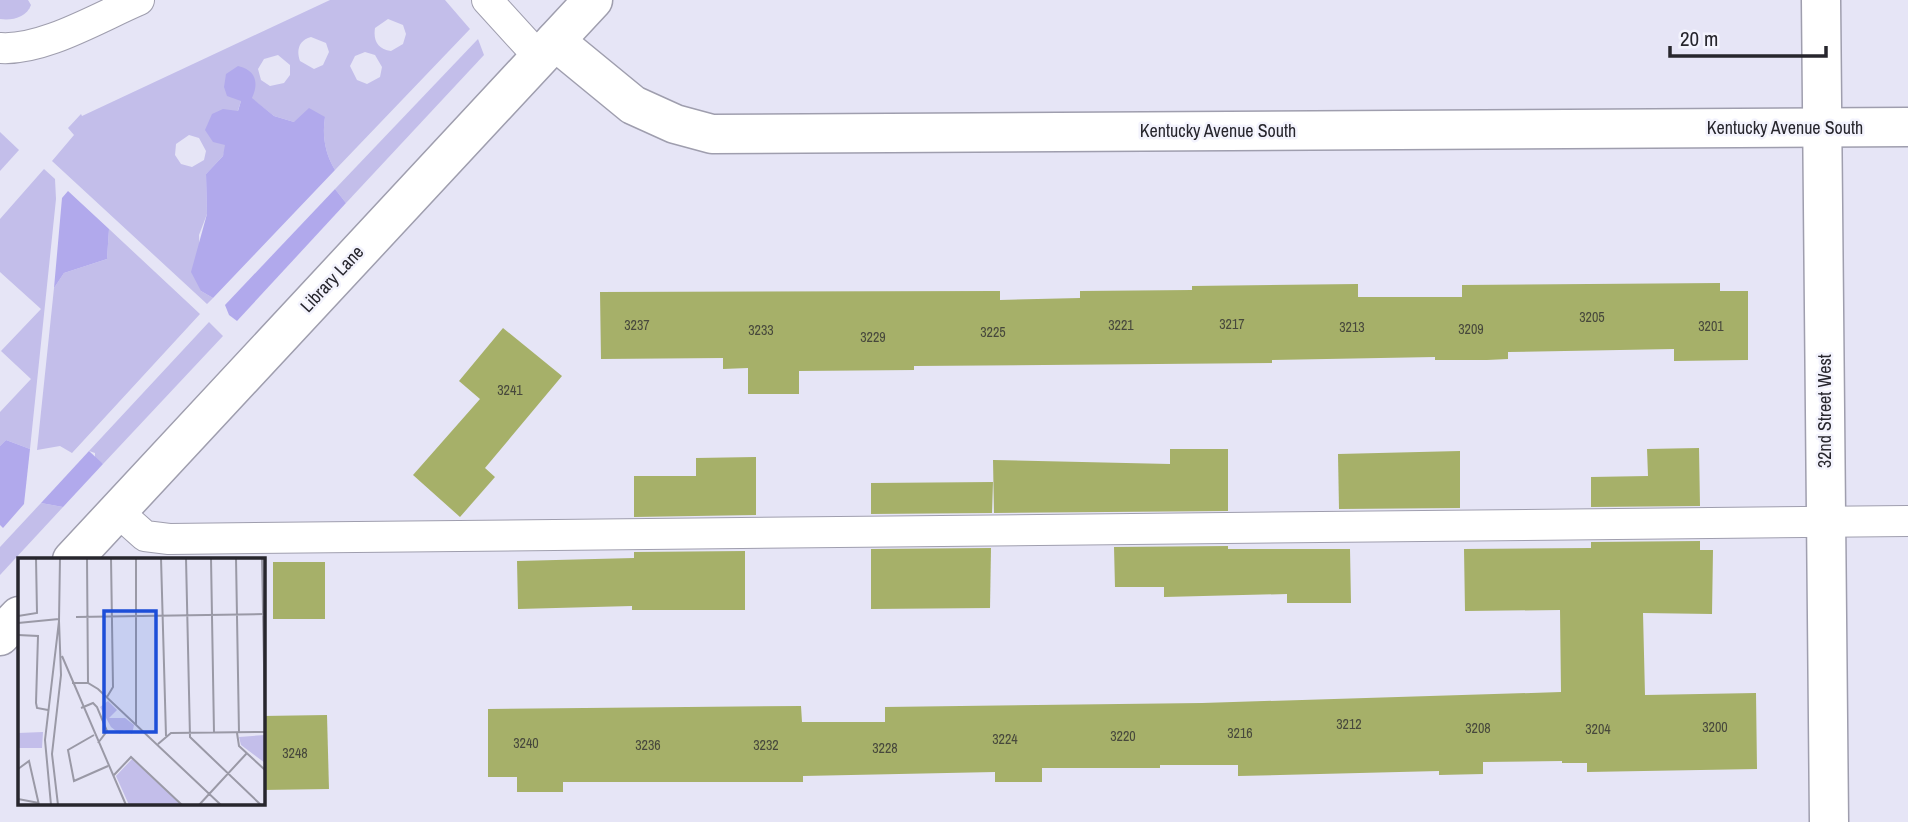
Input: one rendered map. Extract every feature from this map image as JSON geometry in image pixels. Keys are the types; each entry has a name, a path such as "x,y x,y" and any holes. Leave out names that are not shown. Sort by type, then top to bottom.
{"street":[{"name":"Library Lane","path":"73,558 257,357 593,0"},
{"name":"32nd Street West","path":"1821,0 1829,822"},
{"name":"Kentucky Avenue South","path":"548,50 634,105 675,124 712,134 1908,127"},
{"path":"0,636 18,617"}],"lane":[{"path":"0,48 18,49 40,42 139,0"},
{"path":"487,0 548,50"},
{"path":"117,511 145,536 169,539 1908,521"}],"shaded area":[{"path":"0,0 28,0 31,5 26,13 18,17 0,19"},
{"path":"330,0 445,0 470,29 335,170 325,144 325,117 294,122 274,116 251,98 241,101 223,156 206,174 207,214 199,235 201,291 213,298 207,304 52,161 74,135 68,128 81,114 82,116","holes":["388,19 403,25 406,34 403,44 391,51 383,48 376,40 375,28","311,37 326,43 329,52 323,65 314,69 300,61 299,49 304,40","365,52 375,55 382,67 380,77 367,84 357,80 350,66 355,56","278,55 290,65 290,75 284,83 270,86 261,80 258,69 264,59","189,135 199,138 206,151 204,160 192,167 181,164 175,155 176,144"]},
{"path":"478,39 484,55 346,203 335,189"},
{"path":"238,66 249,71 254,78 252,98 274,116 294,122 309,108 325,117 325,144 335,170 213,298 201,291 191,272 207,214 206,174 223,156 225,145 213,142 205,130 212,114 223,109 238,111 241,101 227,96 224,87 226,74"},
{"path":"0,132 19,150 0,171"},
{"path":"44,169 55,179 56,199 30,449 6,440 0,446 0,412 31,379 1,351 41,309 0,272 0,219"},
{"path":"335,189 346,203 237,321 229,315 225,305"},
{"path":"68,191 109,229 107,259 64,273 54,288 62,198"},
{"path":"109,229 200,314 72,453 60,446 37,450 54,288 64,273 107,259"},
{"path":"209,322 223,336 103,464 95,459 95,453 89,451"},
{"path":"6,440 30,449 24,504 3,528 0,525 0,446"},
{"path":"89,451 103,464 63,507 41,503"},
{"path":"41,503 63,507 0,575 0,547"}],"building":[{"path":"1720,283 1720,291 1748,291 1748,360 1674,361 1674,349 1508,352 1508,359 1487,360 1435,360 1435,357 1272,360 1272,363 914,366 914,370 799,371 799,394 748,394 748,368 723,369 723,358 601,359 600,292 1000,291 1000,300 1080,298 1080,291 1192,290 1192,286 1358,284 1358,297 1462,297 1462,285"},
{"path":"503,328 562,376 485,468 495,477 460,517 413,475 480,399 459,381"},
{"path":"1699,448 1700,506 1591,507 1591,477 1648,476 1647,449"},
{"path":"1170,449 1228,449 1228,511 994,513 993,460 1170,464"},
{"path":"1460,451 1460,508 1339,509 1338,454"},
{"path":"756,457 756,515 634,517 634,476 696,476 696,458"},
{"path":"993,482 992,513 871,514 871,483"},
{"path":"1700,541 1700,550 1713,550 1712,614 1643,613 1645,695 1756,693 1757,769 1587,772 1587,763 1483,762 1483,774 1439,775 1439,771 1238,776 1238,765 1160,765 1160,768 1042,768 1042,782 995,782 995,772 803,776 803,782 563,782 563,792 517,792 517,777 488,777 488,709 801,706 802,722 885,722 885,707 1202,703 1561,692 1560,610 1465,611 1464,549 1591,548 1591,542"},
{"path":"1228,546 1228,549 1350,549 1351,603 1287,603 1287,594 1164,597 1164,587 1115,587 1114,547"},
{"path":"991,548 990,608 871,609 871,549"},
{"path":"745,551 745,610 632,610 632,606 518,609 517,561 634,558 634,552"},
{"path":"273,562 325,562 325,619 273,619"},
{"path":"327,715 329,789 264,790 264,716"}]}
